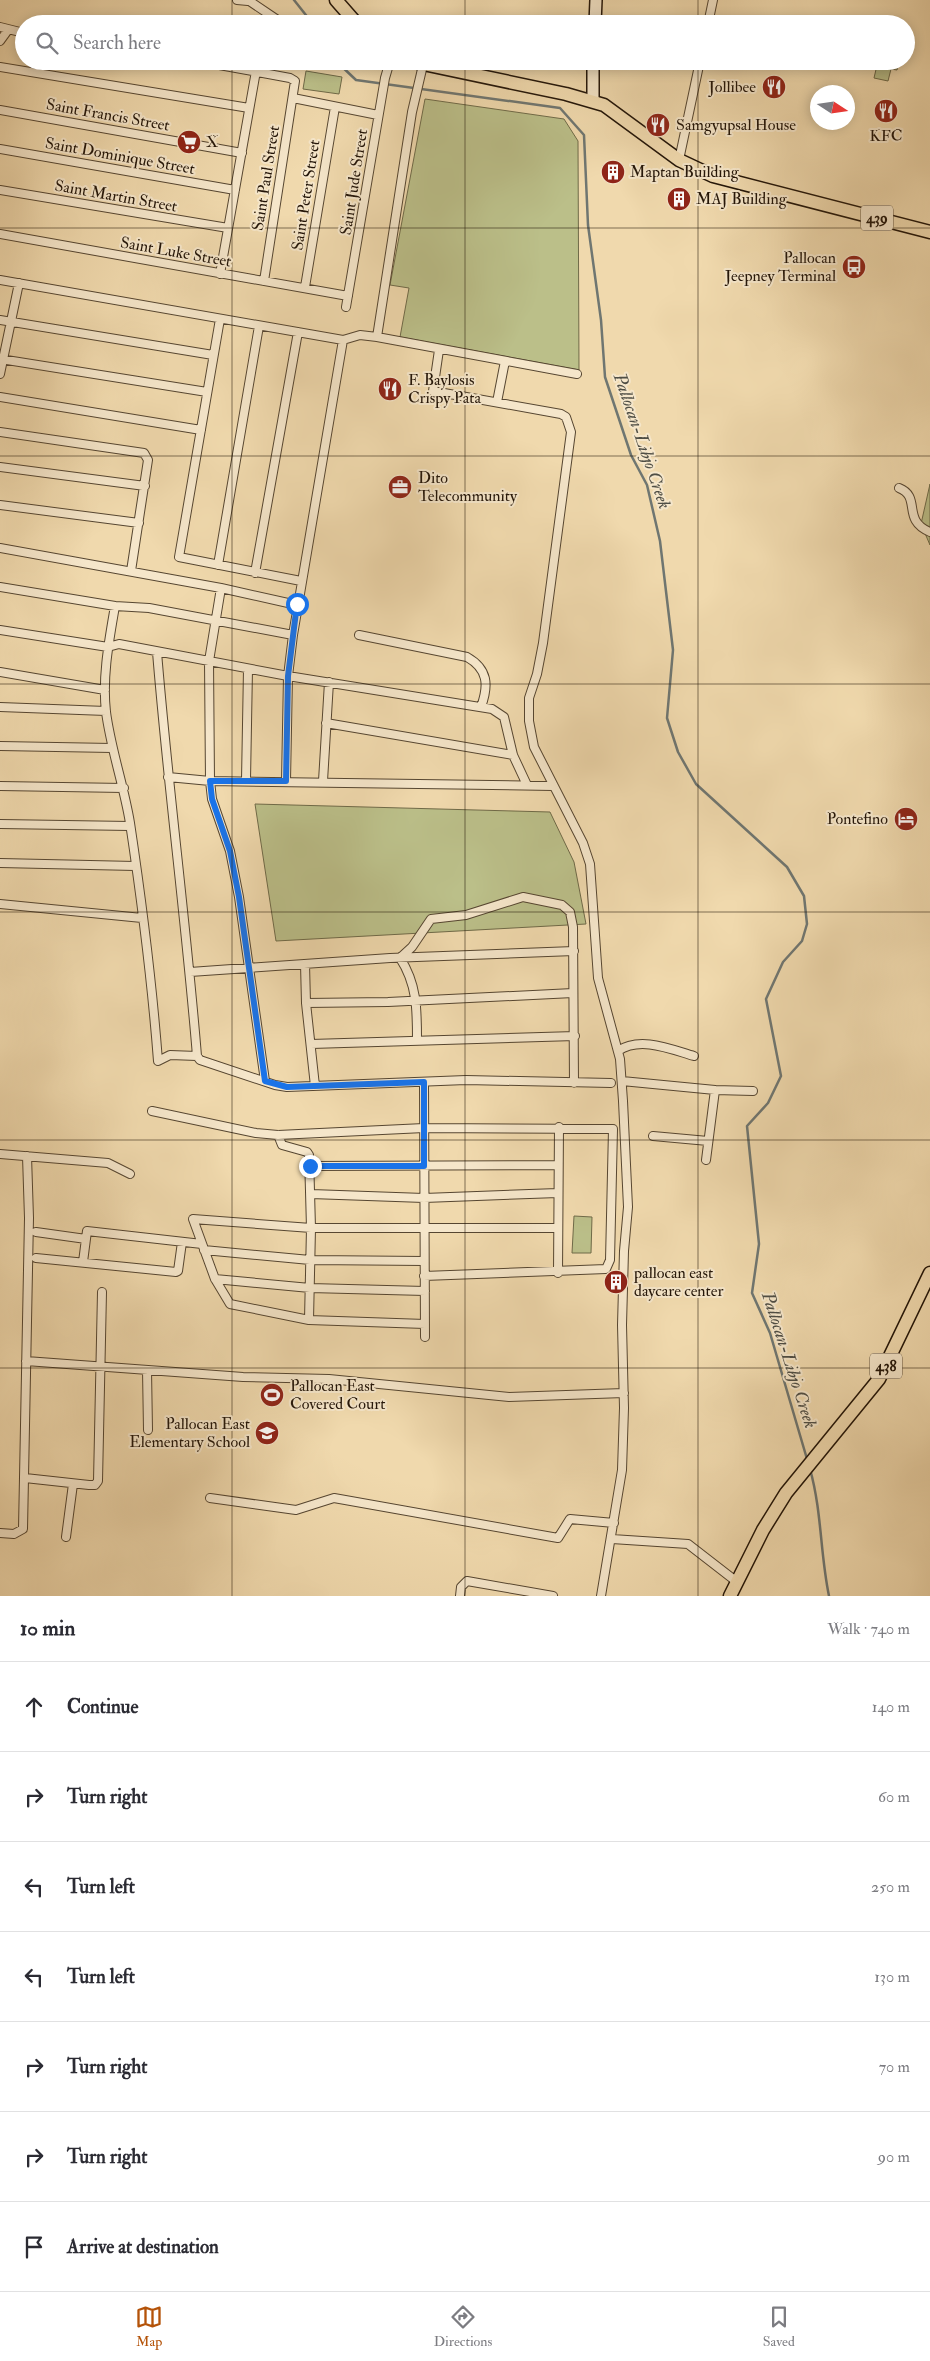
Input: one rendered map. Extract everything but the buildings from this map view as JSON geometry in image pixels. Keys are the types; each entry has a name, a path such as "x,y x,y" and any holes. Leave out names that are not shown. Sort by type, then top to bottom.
{"main road":[{"path":"336,0 350,15"},
{"path":"595,15 596,0"},
{"name":"439","path":"447,70 593,101 604,105 618,114 679,160 712,176 930,232"},
{"path":"593,101 594,70"},
{"name":"438","path":"730,1596 763,1530 801,1471 879,1379 930,1274"}],"street":[{"path":"237,0 248,0 270,15"},
{"path":"710,15 713,0"},
{"path":"0,41 4,29"},
{"path":"0,67 15,69"},
{"path":"18,70 250,108"},
{"path":"220,274 256,71 250,70"},
{"name":"Saint Jude Street","path":"346,307 387,70"},
{"path":"377,337 418,84 422,70"},
{"path":"679,160 698,70"},
{"name":"Saint Paul Street","path":"256,71 294,80 293,98 264,281"},
{"path":"293,98 378,115"},
{"name":"Saint Peter Street","path":"305,287 335,107"},
{"name":"Saint Francis Street","path":"0,110 242,152"},
{"name":"Saint Dominique Street","path":"0,150 235,190"},
{"name":"Saint Martin Street","path":"0,190 228,228"},
{"name":"Saint Luke Street","path":"0,234 348,296"},
{"path":"0,280 343,340 360,335 377,337 439,350 577,374"},
{"path":"0,374 1,359 19,284"},
{"path":"220,319 179,558 301,581"},
{"path":"0,320 213,355"},
{"path":"218,565 259,326"},
{"path":"255,573 298,332"},
{"path":"286,781 288,676 297,604 343,340"},
{"path":"439,350 432,391 561,414 566,417 571,432 543,642 537,674 529,698 529,721 534,747 584,843 590,864 598,978 618,1051 622,1082 628,1207 622,1325 624,1393 622,1470 601,1596"},
{"path":"1,359 207,392"},
{"path":"497,402 505,361"},
{"path":"0,397 201,430"},
{"path":"0,432 144,453 148,460 131,571"},
{"path":"0,467 145,486"},
{"path":"899,488 906,490 910,497 914,521 920,528 930,532"},
{"path":"0,506 139,523"},
{"path":"0,548 131,571 297,604"},
{"path":"0,587 115,606 149,608 293,635"},
{"path":"221,588 209,661 210,781 212,799 231,860 265,1081"},
{"path":"115,606 108,647 105,690 106,711 112,748 124,788 142,918 150,960 158,1061 170,1056 197,1056 204,1062 287,1087 466,1080 574,1083 611,1082"},
{"path":"0,630 108,647 120,644 288,676 492,709 504,718 514,755 527,785"},
{"path":"359,635 467,657 478,663 486,680 481,707"},
{"path":"157,652 197,1056"},
{"path":"246,780 248,669"},
{"path":"0,672 105,690"},
{"path":"322,782 329,682"},
{"path":"0,707 106,711"},
{"path":"326,723 514,755"},
{"path":"0,746 112,748"},
{"path":"168,777 210,781 246,780 553,786"},
{"path":"0,786 124,788"},
{"path":"0,824 130,826"},
{"path":"0,863 135,866"},
{"path":"400,958 412,947 431,919 466,915 522,898 562,905 570,912 573,927 574,1083"},
{"path":"0,904 142,918"},
{"path":"190,972 400,958 574,951"},
{"path":"400,958 409,972 417,1000 417,1039"},
{"path":"305,964 306,1003 315,1086"},
{"path":"306,1003 573,993"},
{"path":"311,1044 417,1039 488,1040 575,1036"},
{"path":"618,1051 627,1045 638,1043 694,1056"},
{"path":"424,1082 425,1338"},
{"path":"622,1082 716,1090 753,1090"},
{"path":"706,1160 716,1090"},
{"path":"152,1111 256,1133 278,1135 424,1128 558,1127 613,1129 610,1265 606,1269 558,1273 424,1276"},
{"path":"558,1127 558,1273"},
{"path":"278,1135 282,1145 308,1153 311,1194 309,1320"},
{"path":"653,1136 708,1141"},
{"path":"0,1154 108,1163 130,1174"},
{"path":"0,1533 14,1534 23,1529 27,1156"},
{"path":"310,1166 558,1165"},
{"path":"311,1194 424,1198 558,1193"},
{"path":"425,1324 309,1320 230,1304 215,1279 193,1220 311,1228 424,1230 558,1228"},
{"path":"36,1232 86,1239"},
{"path":"83,1262 86,1232 182,1242 310,1260 424,1261"},
{"path":"36,1258 177,1272 182,1242"},
{"path":"215,1279 310,1288 425,1291"},
{"path":"25,1478 95,1485 98,1481 102,1292"},
{"path":"26,1361 243,1377 329,1379 508,1397 624,1393"},
{"path":"147,1370 148,1430"},
{"path":"66,1537 73,1484"},
{"path":"210,1498 296,1510 334,1498 558,1538 570,1519 614,1523"},
{"path":"612,1539 688,1544 737,1582"},
{"path":"460,1596 461,1587 467,1581 554,1596"}],"green space":[{"path":"876,70 891,70 888,81 874,78"},
{"path":"306,71 342,77 339,94 303,89"},
{"path":"425,99 564,119 578,141 579,370 400,337 409,288 390,285"},
{"path":"930,484 930,545 921,524"},
{"path":"255,804 550,812 574,862 586,924 276,941"},
{"path":"574,1216 592,1217 591,1253 572,1253"}],"waterway":[{"name":"Pallocan-Libjo Creek","path":"294,0 306,15"},
{"name":"Pallocan-Libjo Creek","path":"345,70 356,80 560,108 584,135 588,225 601,320 605,377 631,455 647,485 660,541 673,650 667,718 678,752 696,784 787,867 804,896 807,924 802,941 783,962 766,999 781,1076 768,1103 747,1126 759,1244 752,1293 770,1333 807,1459"},
{"name":"Pallocan-Libjo Creek","path":"810,1469 817,1501 829,1596"}],"place":[{"name":"Jollibee","path":"774,87"},
{"name":"KFC","path":"886,111"},
{"name":"Samgyupsal House","path":"658,125"},
{"name":"X","path":"189,142"},
{"name":"Maptan Building","path":"613,172"},
{"name":"MAJ Building","path":"679,199"},
{"name":"Pallocan Jeepney Terminal","path":"854,267"},
{"name":"F. Baylosis Crispy Pata","path":"390,389"},
{"name":"Dito Telecommunity","path":"400,487"},
{"name":"Pontefino","path":"906,819"},
{"name":"pallocan east daycare center","path":"616,1282"},
{"name":"Pallocan East Covered Court","path":"272,1395"},
{"name":"Pallocan East Elementary School","path":"267,1433"}],"route":[{"path":"297,604 288,676 286,781 210,781 212,799 230,851 239,897 265,1081 287,1087 424,1082 424,1166 310,1166"}]}
